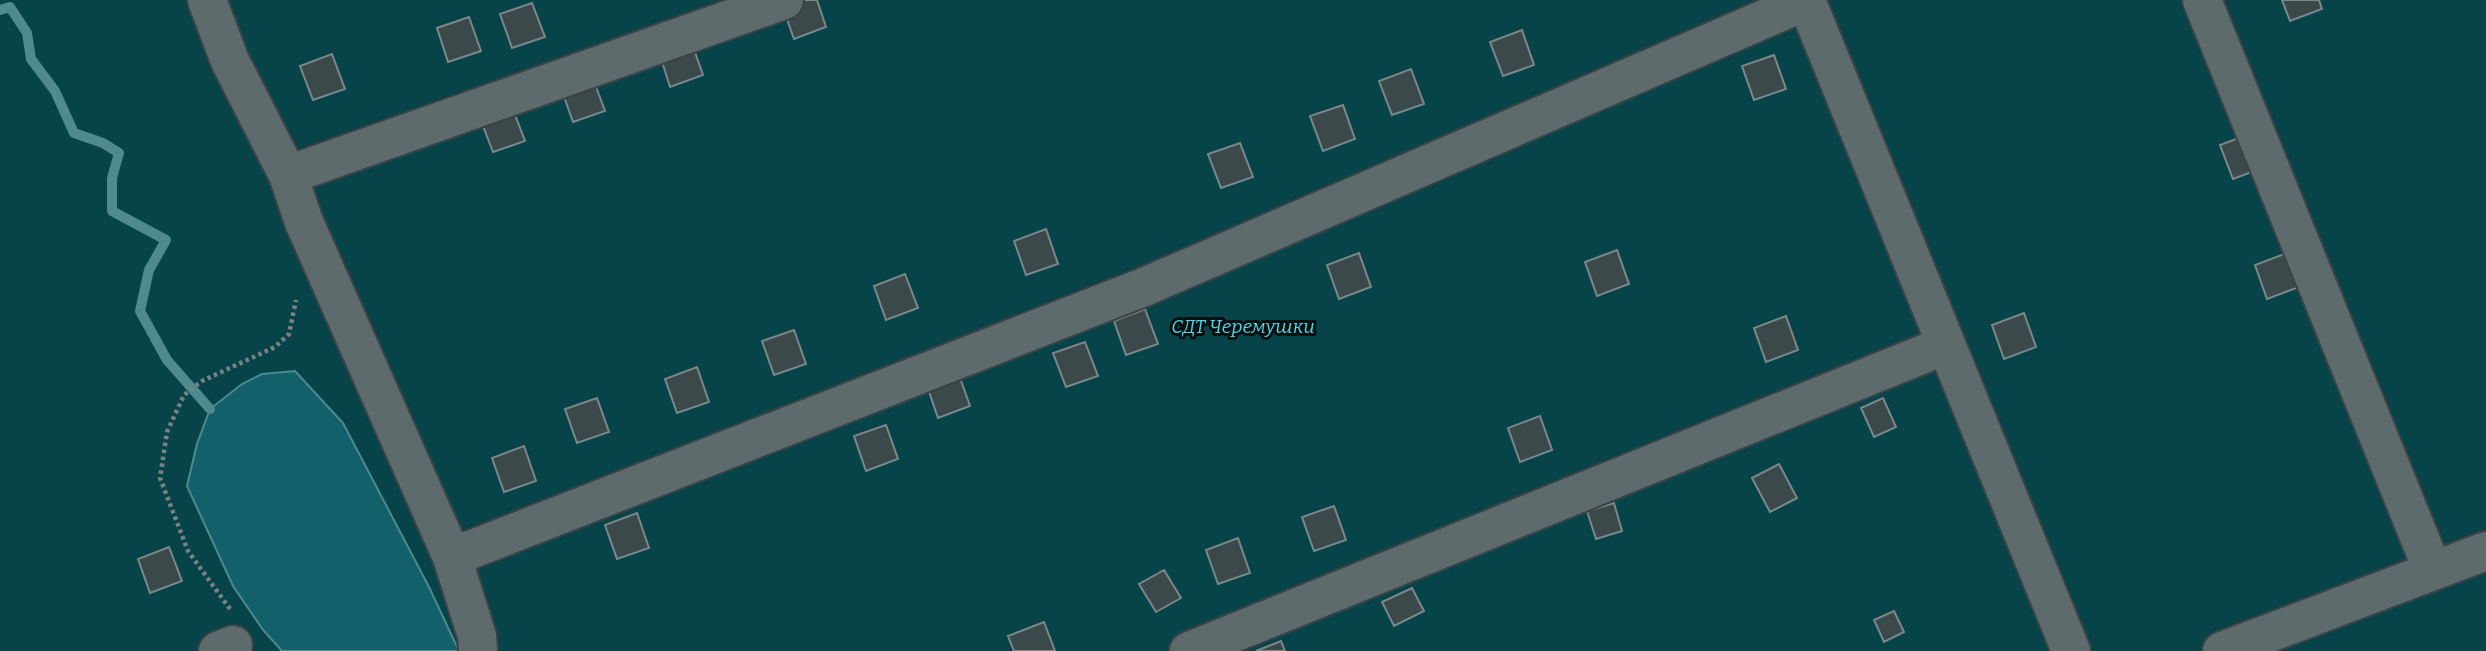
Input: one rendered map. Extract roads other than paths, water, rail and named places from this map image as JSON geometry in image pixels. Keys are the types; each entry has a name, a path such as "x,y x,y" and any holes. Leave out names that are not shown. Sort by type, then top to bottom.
{"lane":[{"path":"207,0 230,61 288,175 304,222 452,556 477,636 478,651"},
{"path":"288,175 784,0"},
{"path":"452,556 1143,286 1806,0 2071,651"},
{"path":"2202,0 2433,571"},
{"path":"1189,651 1946,345"},
{"path":"2222,651 2486,551"}],"waterway":[{"path":"0,10 10,7 27,33 31,59 55,91 74,133 103,143 119,153 112,178 112,211 166,240 149,270 140,311 167,360 210,409"}],"park label":[{"name":"СДТ Черемушки","path":"1243,326"}]}
